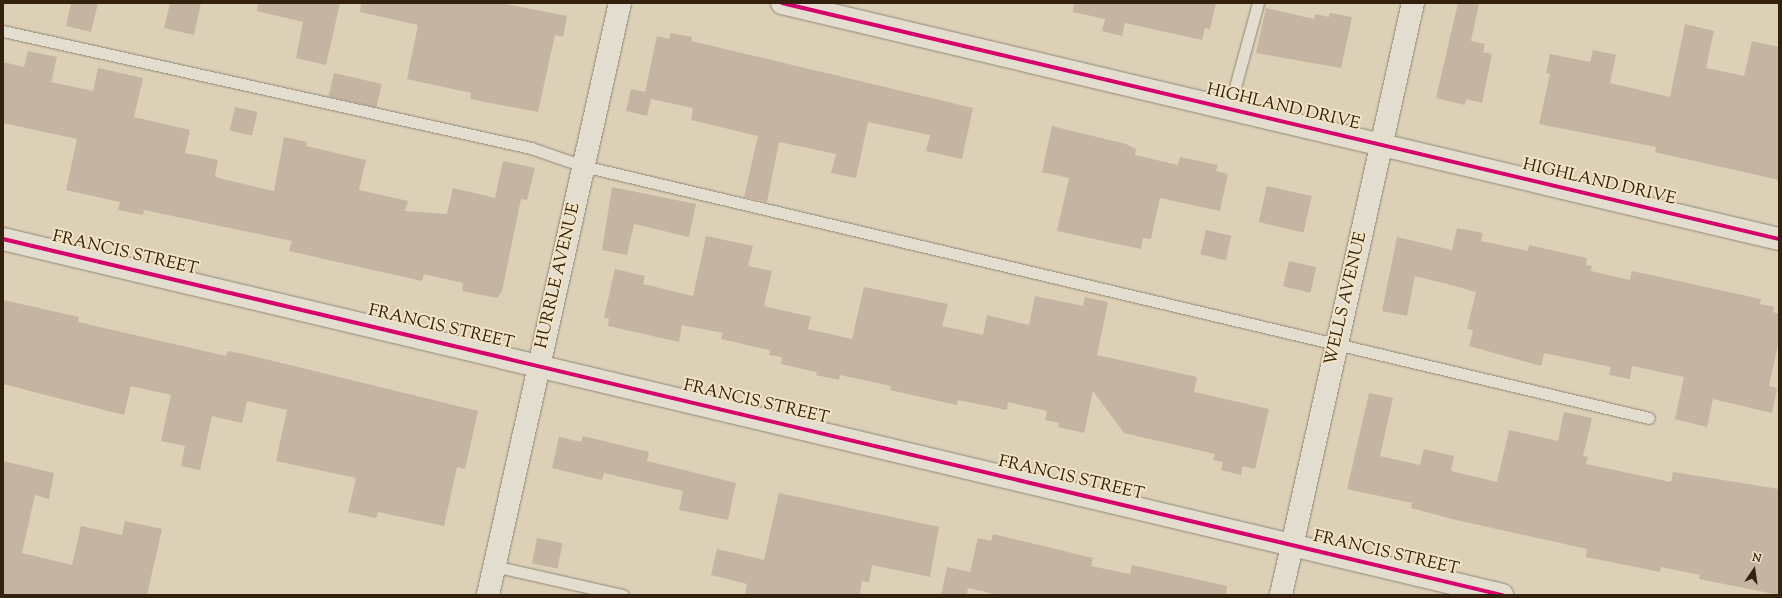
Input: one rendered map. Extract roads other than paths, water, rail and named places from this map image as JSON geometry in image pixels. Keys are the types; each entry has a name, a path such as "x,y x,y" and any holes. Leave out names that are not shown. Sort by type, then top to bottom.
{"street":[{"name":"HURRLE AVENUE","path":"488,595 620,3"},
{"name":"HIGHLAND DRIVE","path":"782,3 1779,239"},
{"name":"WELLS AVENUE","path":"1281,595 1413,3"},
{"name":"FRANCIS STREET","path":"3,239 539,365 1502,595"}],"lane":[{"path":"1229,109 1258,3"},
{"path":"3,31 531,148 583,166 1649,418"},
{"path":"494,566 623,595"}]}
